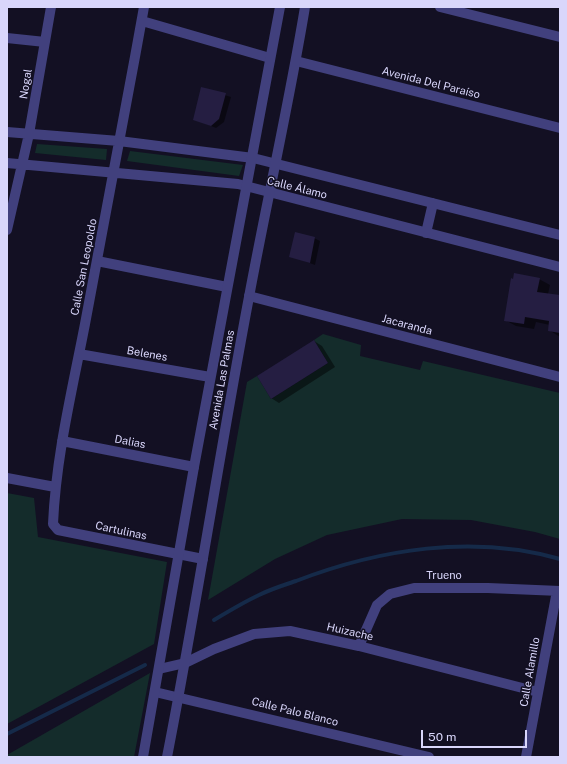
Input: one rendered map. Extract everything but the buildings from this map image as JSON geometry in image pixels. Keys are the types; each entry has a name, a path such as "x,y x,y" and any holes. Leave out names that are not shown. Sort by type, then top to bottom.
{"street":[{"name":"Nogal","path":"7,230 30,134 51,7"},
{"name":"Calle San Leopoldo","path":"58,530 53,524 55,487 62,441 115,172 144,7"},
{"name":"Avenida Las Palmas","path":"143,757 160,669 210,377 253,158 280,7"},
{"name":"Avenida Las Palmas","path":"166,757 185,663 249,296 296,61 305,7"},
{"path":"440,7 560,37"},
{"path":"142,21 270,58"},
{"path":"7,38 45,42"},
{"name":"Avenida Del Paraíso","path":"296,61 560,128"},
{"name":"Calle Álamo","path":"7,132 120,141 253,158 560,235"},
{"name":"Calle Álamo","path":"7,163 238,184 560,266"},
{"path":"426,233 433,203"},
{"path":"97,261 227,286"},
{"name":"Jacaranda","path":"249,296 560,377"},
{"name":"Belenes","path":"79,354 210,377"},
{"name":"Dalias","path":"62,441 194,467"},
{"path":"7,478 55,487"},
{"name":"Cartulinas","path":"58,530 203,559"},
{"name":"Trueno","path":"359,646 377,605 390,594 414,588 488,588 558,591"},
{"name":"Calle Alamillo","path":"526,757 558,591"},
{"name":"Huizache","path":"160,669 185,663 214,649 254,634 290,631 359,646 538,692"},
{"name":"Calle Palo Blanco","path":"155,692 429,757"}],"green space":[{"path":"37,144 107,149 106,160 35,153"},
{"path":"130,151 243,165 239,176 127,161"},
{"path":"323,334 361,345 360,356 420,370 423,361 560,393 560,539 535,532 471,520 402,519 327,535 275,559 208,600 247,382 257,376 271,399 328,363 314,340"},
{"path":"7,493 34,498 38,537 167,562 154,644 7,724"},
{"path":"150,673 134,757 7,757 7,755"}],"waterway":[{"path":"214,620 273,589 328,570 393,553 426,549 494,547 527,551 560,559"},
{"path":"7,734 145,665"}]}
